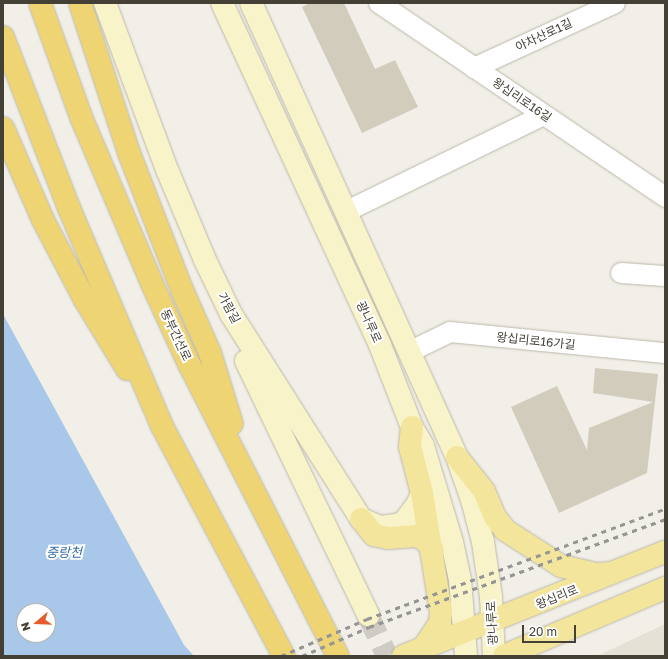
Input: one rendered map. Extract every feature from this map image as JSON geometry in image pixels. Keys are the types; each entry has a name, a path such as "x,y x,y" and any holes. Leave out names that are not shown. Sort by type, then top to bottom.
{"highway":[{"name":"동부간선로","path":"40,3 81,117 150,279 189,364 338,656"},
{"path":"80,3 158,228 210,353 248,477"},
{"path":"3,37 69,208 162,426"},
{"path":"5,133 43,220 85,300 162,426 284,656"}],"main road":[{"name":"가람길","path":"105,3 171,179 205,260 231,314 361,519"},
{"name":"광나루로","path":"222,3 373,331 412,427 423,446 452,542 460,579 466,656"},
{"name":"광나루로","path":"251,3 345,212 411,351 457,457 476,512 488,572 494,656"},
{"path":"231,314 245,358 265,404 368,615"},
{"path":"412,427 410,447 422,492 433,550 441,611 440,623 425,645"},
{"path":"423,446 444,469 458,510 465,515 476,512"},
{"path":"457,457 484,491 495,517 502,526 535,551 561,566 597,574 620,572"},
{"path":"361,519 380,527 397,525 404,522 417,505 422,492"},
{"path":"361,519 374,535 388,538 415,536 424,539 433,550"},
{"name":"왕십리로","path":"403,656 425,645 492,622 620,572 665,552"},
{"path":"504,656 665,588"}],"street":[{"name":"왕십리로16길","path":"379,3 665,197"},
{"name":"아차산로1길","path":"474,68 614,3"},
{"path":"345,212 544,115"},
{"path":"620,273 665,276"},
{"name":"왕십리로16가길","path":"411,351 450,332 665,354"}],"shaded area":[{"path":"665,624 665,656 597,656"}],"water":[{"name":"중랑천","path":"3,314 184,645 194,656 3,656"}],"building":[{"path":"310,3 344,3 375,69 395,60 418,107 362,133 302,7"},
{"path":"595,368 658,374 647,473 559,513 511,407 557,386 587,450 589,428 653,402 593,393"}],"tunnel":[{"path":"368,615 387,656"}],"railway":[{"path":"281,656 367,619 665,509"},
{"path":"302,656 369,627 665,519"}]}
